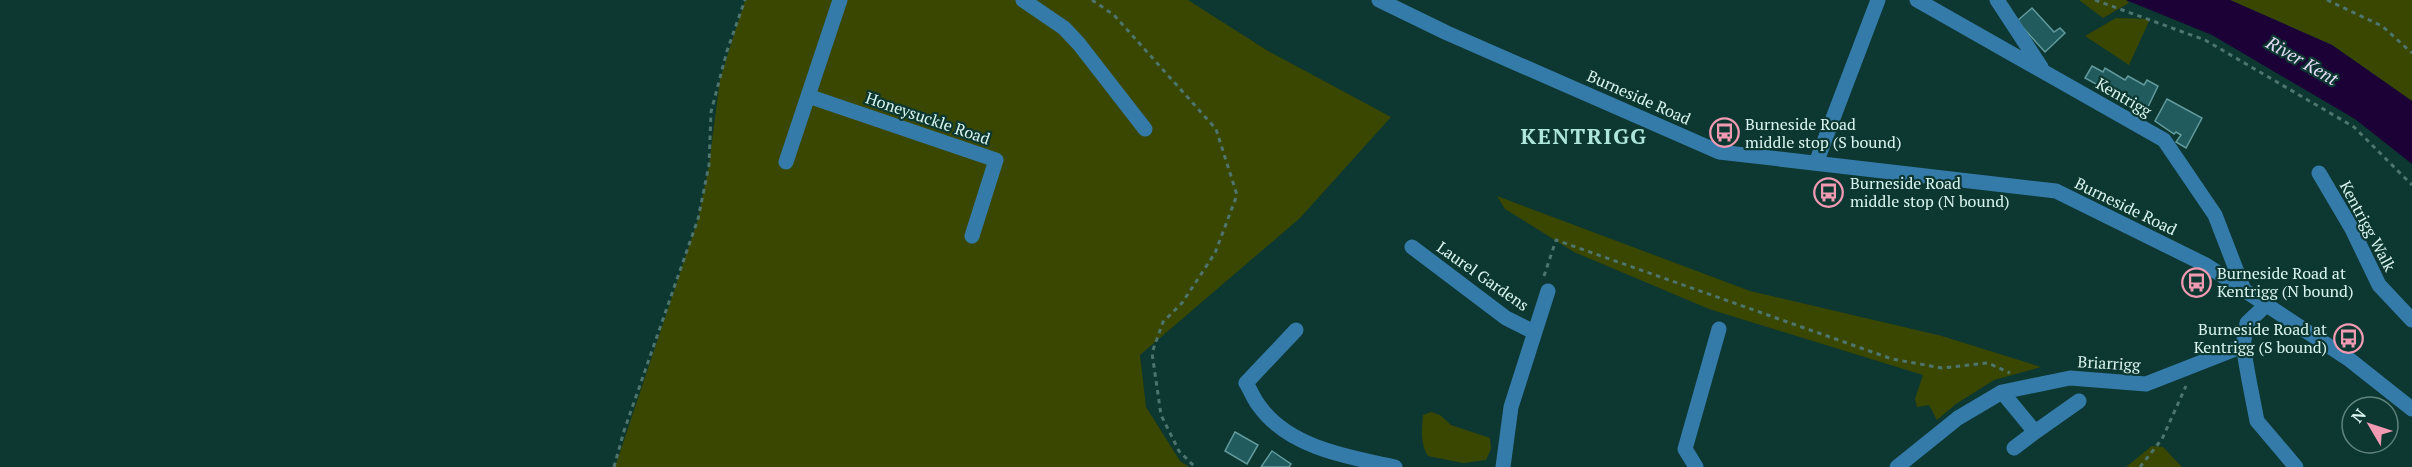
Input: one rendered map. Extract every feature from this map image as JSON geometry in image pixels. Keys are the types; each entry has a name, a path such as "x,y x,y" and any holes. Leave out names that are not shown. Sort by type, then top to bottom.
{"street":[{"path":"786,162 840,0"},
{"path":"1023,0 1064,28 1145,129"},
{"name":"Burneside Road","path":"1379,0 1448,33 1719,152 2056,192 2206,265 2350,360 2412,409"},
{"path":"1816,163 1878,0"},
{"name":"Kentrigg","path":"1917,0 2164,140 2215,215 2244,290"},
{"path":"1997,0 2045,72"},
{"name":"Honeysuckle Road","path":"808,96 996,160 972,236"},
{"name":"Kentrigg Walk","path":"2319,173 2352,229 2379,285 2412,320"},
{"name":"Laurel Gardens","path":"1412,247 1506,318 1534,332"},
{"name":"Laurel Gardens","path":"1503,467 1511,407 1546,285"},
{"path":"2266,305 2247,323 2243,346 2257,422 2295,467"},
{"path":"1696,467 1684,449 1719,329"},
{"path":"1296,330 1246,382 1260,408 1286,430 1328,453 1395,467"},
{"name":"Briarrigg","path":"1897,467 1958,418 2002,392 2070,378 2145,384 2243,346"},
{"path":"2002,392 2035,432"},
{"path":"2014,448 2079,401"}],"path":[{"path":"614,467 627,421 698,219 709,165 711,112 745,0"},
{"path":"1092,0 1114,15 1216,129 1237,195 1215,253 1182,303 1163,322 1152,353 1161,415 1179,451 1195,467"},
{"path":"2095,0 2205,39 2354,128 2412,185"},
{"path":"2327,0 2382,26 2412,53"},
{"path":"1546,285 1556,240 1892,359 1942,368 1988,363 2036,386"},
{"path":"2140,467 2162,438 2193,367"}],"green space":[{"path":"745,0 1188,0 1268,51 1391,117 1300,218 1140,355 1146,407 1180,461 1189,467 615,467 698,219 709,165 720,79"},
{"path":"2079,0 2126,0 2129,3 2103,18"},
{"path":"2230,0 2412,0 2412,101 2332,45"},
{"path":"2116,18 2150,19 2129,65 2085,36"},
{"path":"1497,196 1750,291 1942,336 2041,367 1994,380 1956,404 1937,420 1929,405 1917,407 1915,399 1923,375 1709,309 1574,252 1505,209"},
{"path":"1431,412 1440,415 1451,425 1490,438 1491,449 1486,460 1463,463 1428,456 1423,441 1423,415"},
{"path":"2152,446 2163,447 2182,467 2126,467"}],"water":[{"name":"River Kent","path":"2126,0 2230,0 2332,45 2412,101 2412,164 2355,119 2212,35"}],"building":[{"path":"2032,8 2054,32 2060,28 2065,33 2045,52 2017,21"},
{"path":"2092,66 2103,72 2105,68 2125,80 2128,76 2144,85 2147,80 2158,86 2147,109 2106,86 2105,89 2085,78"},
{"path":"2167,99 2202,118 2186,148 2176,142 2181,135 2176,132 2174,134 2155,121"},
{"path":"1235,432 1258,445 1247,464 1225,451"},
{"path":"1272,451 1291,464 1289,467 1261,467"}],"place":[{"name":"Burneside Road middle stop (S bound)","path":"1724,133"},
{"name":"Burneside Road middle stop (N bound)","path":"1829,192"},
{"name":"Burneside Road at Kentrigg (N bound)","path":"2196,282"},
{"name":"Burneside Road at Kentrigg (S bound)","path":"2348,338"}],"district":[{"name":"KENTRIGG","path":"1584,136"}]}
